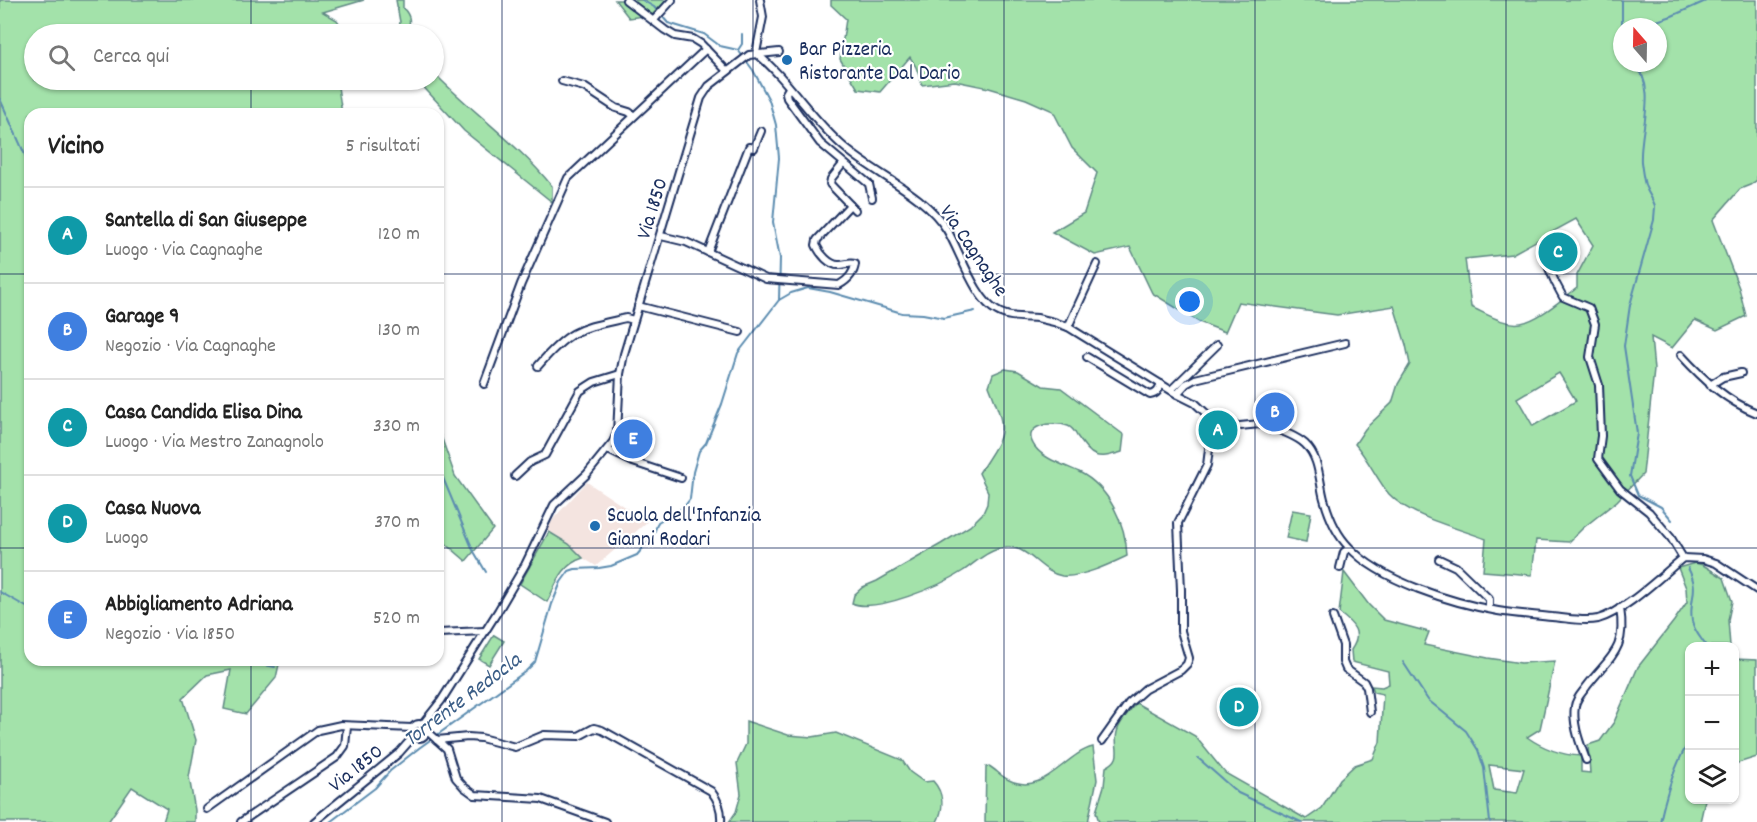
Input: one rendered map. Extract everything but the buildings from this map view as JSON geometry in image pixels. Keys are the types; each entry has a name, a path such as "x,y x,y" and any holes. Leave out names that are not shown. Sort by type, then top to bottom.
{"street":[{"path":"626,0 675,36 693,39 727,71"},
{"path":"654,20 672,0"},
{"path":"760,0 763,17 753,54 779,52"},
{"path":"484,384 521,284 568,178 706,49"},
{"name":"Via 1850","path":"314,822 399,753 414,736 422,737 441,700 525,565 554,505 608,450 617,433 620,374 624,354 701,98 709,86 735,64 753,54"},
{"name":"Via Cagnaghe","path":"753,54 769,64 843,147 935,214 946,230 978,292 997,312 1053,321 1068,327 1195,403 1211,418 1233,428 1260,424 1306,445 1316,462 1332,523 1349,548 1377,569 1404,583 1464,604 1582,620 1597,619 1620,608 1683,558"},
{"path":"562,81 584,87 616,108 633,115"},
{"name":"Via Cagnaghe","path":"789,88 786,93 787,98 820,143 869,184 872,198"},
{"path":"708,252 749,147 754,148 761,131"},
{"path":"661,236 686,242 769,280 839,285 847,281 855,267 854,262 838,266 831,263 816,246 817,240 852,207 830,184 831,178 843,164"},
{"path":"1541,250 1563,297 1589,308 1594,319 1590,357 1599,385 1601,436 1598,459 1601,466 1620,489 1649,512 1671,538 1683,558 1702,559 1716,563 1757,590"},
{"path":"1068,327 1097,264"},
{"path":"638,306 740,332"},
{"path":"538,366 555,346 574,332 626,318 634,320"},
{"path":"1174,392 1195,380 1345,343"},
{"path":"1174,392 1217,345"},
{"path":"1682,355 1710,385 1757,413"},
{"path":"1087,357 1150,395 1159,391 1161,384"},
{"path":"1710,385 1723,377 1741,373"},
{"path":"515,476 530,462 544,454 580,391 586,385 620,374"},
{"path":"1102,741 1129,703 1145,689 1181,670 1187,664 1189,658 1180,631 1178,523 1207,465 1208,425 1211,418"},
{"path":"608,450 633,462 681,478"},
{"path":"1340,568 1344,552 1349,548"},
{"path":"1439,560 1464,573 1488,599 1489,609"},
{"path":"1586,760 1577,734 1575,703 1615,654 1621,641 1620,608"},
{"path":"1333,617 1343,645 1343,662 1346,669 1364,682 1370,712"},
{"path":"444,633 485,630"},
{"path":"412,729 416,724 447,749 460,784 475,795 541,799 605,822"},
{"path":"207,809 313,732 331,726 412,729"},
{"path":"241,822 341,754 346,742 347,726"},
{"path":"437,740 475,738 515,747 544,735 579,736 594,728 602,730 711,791 718,801 722,814 721,822"},
{"path":"412,729 414,736"}],"shaded area":[{"name":"Scuola dell'Infanzia Gianni Rodari","path":"587,482 647,522 596,566 583,558 569,544 546,530"}],"green space":[{"path":"0,0 364,0 323,12 340,24 24,24 24,90 338,90 341,108 24,108 24,666 279,666 276,678 246,714 224,709 231,670 207,675 183,698 196,740 189,777 195,822 163,822 167,809 132,787 108,822 0,822"},
{"path":"396,0 403,0 403,8 409,17 409,24 400,24"},
{"path":"615,0 667,0 652,15 629,18"},
{"path":"831,0 1757,0 1757,180 1740,189 1713,220 1739,288 1746,316 1717,330 1695,320 1672,348 1651,337 1654,370 1643,474 1617,501 1569,542 1536,540 1532,575 1483,571 1486,539 1435,521 1398,502 1385,489 1355,444 1365,429 1392,403 1398,384 1410,364 1394,306 1337,315 1238,302 1225,332 1199,322 1152,293 1130,247 1095,255 1052,232 1084,213 1097,173 1072,148 1053,111 1026,99 955,81 922,85 910,57 880,92 858,89 840,59 846,19 831,5","holes":["1576,219 1593,245 1577,275 1577,288 1543,314 1521,323 1508,323 1471,307 1465,259 1512,254","1559,373 1576,401 1533,426 1517,398"]},
{"path":"444,82 539,171 552,186 552,202 464,131 426,90 444,90"},
{"path":"1005,369 1018,371 1043,386 1061,388 1124,435 1122,452 1106,456 1091,453 1074,430 1062,424 1047,424 1034,429 1031,440 1039,452 1079,472 1099,487 1119,519 1127,556 1086,573 1062,576 1046,569 1024,552 1008,547 988,553 953,577 925,590 876,605 852,603 854,595 863,587 941,544 970,526 983,513 987,504 988,492 979,473 995,448 1001,432 999,414 989,386 993,374"},
{"path":"444,445 455,476 493,529 466,561 444,542"},
{"path":"1292,510 1311,513 1306,542 1286,538"},
{"path":"549,532 569,544 583,558 565,570 547,602 520,584"},
{"path":"1695,563 1703,565 1724,578 1732,601 1728,620 1730,642 1685,642 1685,804 1704,804 1700,822 1099,822 1096,812 1104,786 1106,767 1112,764 1117,756 1118,728 1136,703 1195,736 1225,773 1306,819 1322,808 1340,779 1355,765 1373,759 1380,742 1383,694 1374,692 1372,686 1382,687 1389,684 1388,671 1352,662 1351,650 1356,639 1355,629 1339,613 1344,572 1369,605 1384,620 1429,632 1424,645 1521,663 1555,661 1540,729 1527,737 1553,751 1581,756 1581,772 1590,773 1588,745 1600,741 1614,722 1638,667 1687,602 1686,588 1678,568","holes":["1489,765 1524,769 1517,793 1494,790"]},
{"path":"494,635 504,641 489,665 479,659"},
{"path":"1739,659 1757,660 1757,757 1739,763"},
{"path":"746,721 788,735 812,737 836,733 902,760 910,772 924,782 933,781 937,786 942,801 937,822 729,822 736,812 741,794 737,763 746,744"},
{"path":"1093,747 1097,780 1088,822 985,822 986,767 989,766 1009,780 1021,784 1033,783 1043,779 1082,751"}],"waterway":[{"path":"642,0 654,7 668,23 704,34 720,46 738,50"},
{"path":"1622,0 1622,18"},
{"path":"1666,18 1708,0"},
{"name":"Torrente Redocla","path":"330,822 375,788 390,771 419,748 526,671 535,662 552,604 561,582 569,571 611,566 637,555 653,536 658,522 684,507 690,499 693,472 699,451 706,443 722,404 738,353 779,300 780,258 773,222 779,158 776,125 769,100 753,70 738,50 742,44 742,34"},
{"path":"1640,72 1647,97 1641,162 1645,185 1655,206 1654,220 1630,305 1624,346 1637,433 1630,476 1638,495 1661,507 1672,520"},
{"path":"0,99 24,153"},
{"path":"779,300 791,293 808,288 902,313 944,318 975,311"},
{"path":"444,480 473,550 486,572"},
{"path":"1688,568 1694,583 1692,621 1703,642"},
{"path":"0,592 24,606"},
{"path":"1403,662 1428,700 1466,731 1478,750 1484,768 1490,822"},
{"path":"270,666 275,667"},
{"path":"1660,822 1671,780 1685,749"},
{"path":"1198,758 1238,793 1301,822"}],"place":[{"name":"Bar Pizzeria Ristorante Dal Dario","path":"787,60"},
{"name":"Casa Candida Elisa Dina","path":"1558,252"},
{"name":"Garage 9","path":"1275,412"},
{"name":"Santella di San Giuseppe","path":"1218,430"},
{"name":"Abbigliamento Adriana","path":"633,439"},
{"name":"Scuola dell'Infanzia Gianni Rodari","path":"595,526"},
{"name":"Casa Nuova","path":"1239,707"}]}
